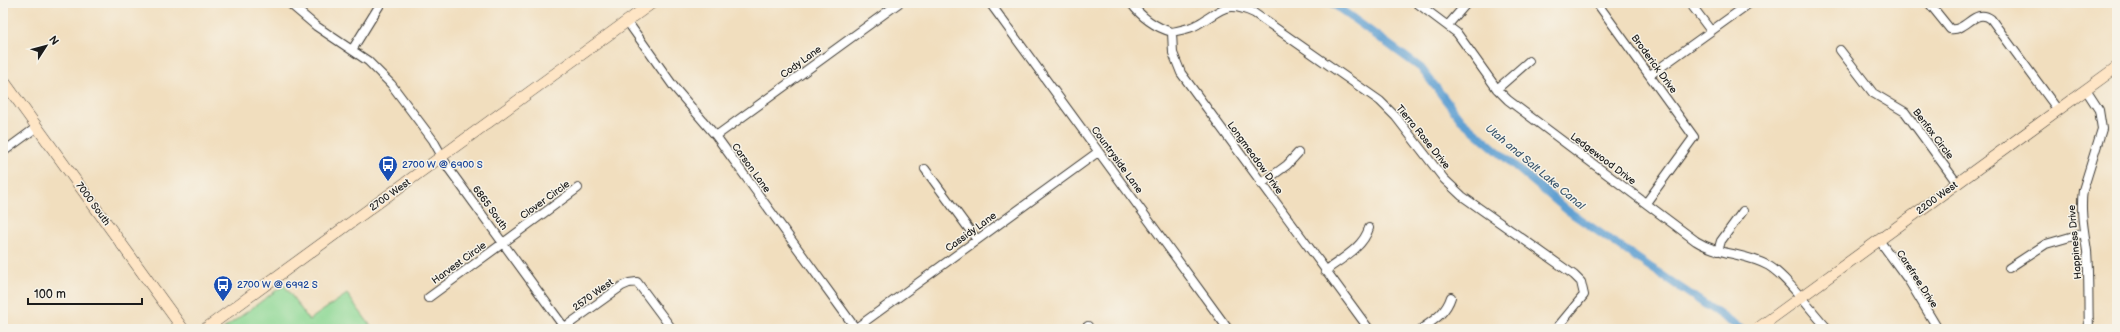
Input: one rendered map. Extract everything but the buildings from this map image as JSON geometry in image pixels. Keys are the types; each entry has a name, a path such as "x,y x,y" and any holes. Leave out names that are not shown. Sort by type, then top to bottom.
{"main road":[{"name":"2700 West","path":"205,329 652,3"},
{"name":"2200 West","path":"1757,329 2117,67"},
{"name":"7000 South","path":"3,80 183,329"}],"street":[{"name":"6865 South","path":"289,3 316,26 374,66 391,84 433,140 449,169 563,328"},
{"path":"352,50 381,3"},
{"name":"Cody Lane","path":"716,136 899,3"},
{"name":"Countryside Lane","path":"990,3 1228,329"},
{"path":"1131,3 1151,24 1172,32"},
{"name":"Ledgewood Drive","path":"1417,3 1448,25 1465,44 1497,89 1508,100 1696,240 1718,250 1769,266 1778,273 1828,329"},
{"path":"1448,25 1467,3"},
{"name":"Broderick Drive","path":"1597,3 1694,137 1646,203"},
{"path":"1690,3 1711,32"},
{"path":"1650,75 1750,3"},
{"path":"1930,3 1950,29 1956,30 1961,28 1980,15 1986,15 1991,19 2058,110"},
{"name":"Tierra Rose Drive","path":"1172,32 1192,27 1222,8 1230,6 1242,7 1254,13 1380,101 1396,117 1444,179 1462,196 1574,275 1581,282 1584,295 1556,329"},
{"name":"Carson Lane","path":"627,21 674,87 716,136 856,329"},
{"name":"Longmeadow Drive","path":"1172,32 1173,53 1181,73 1261,184 1369,329"},
{"name":"Benfox Circle","path":"1840,50 1873,93 1905,112 1957,183"},
{"path":"1497,89 1529,61"},
{"name":"Happiness Drive","path":"2086,90 2099,110 2102,129 2083,190 2081,211 2088,271 2088,329"},
{"path":"3,152 37,127"},
{"name":"Cassidy Lane","path":"856,329 1098,152"},
{"path":"1261,184 1287,165 1298,153"},
{"path":"925,169 977,240"},
{"name":"Clover Circle","path":"503,243 578,188"},
{"path":"1718,250 1721,241 1743,210"},
{"path":"1325,271 1360,244 1366,237 1369,228"},
{"path":"2009,268 2046,244 2084,233"},
{"name":"Carefree Drive","path":"1879,240 1914,287 1938,329"},
{"name":"Harvest Circle","path":"428,298 503,243"},
{"name":"2570 West","path":"563,328 622,286 629,282 637,282 672,329"},
{"path":"1422,329 1441,315 1448,306 1451,297"}],"green space":[{"path":"284,285 309,320 347,294 373,329 223,329"}],"waterway":[{"name":"Utah and Salt Lake Canal","path":"1332,3 1421,68 1461,120 1568,211 1741,329"}],"place":[{"name":"2700 W @ 6900 S","path":"388,182"},
{"name":"2700 W @ 6992 S","path":"223,302"}]}
